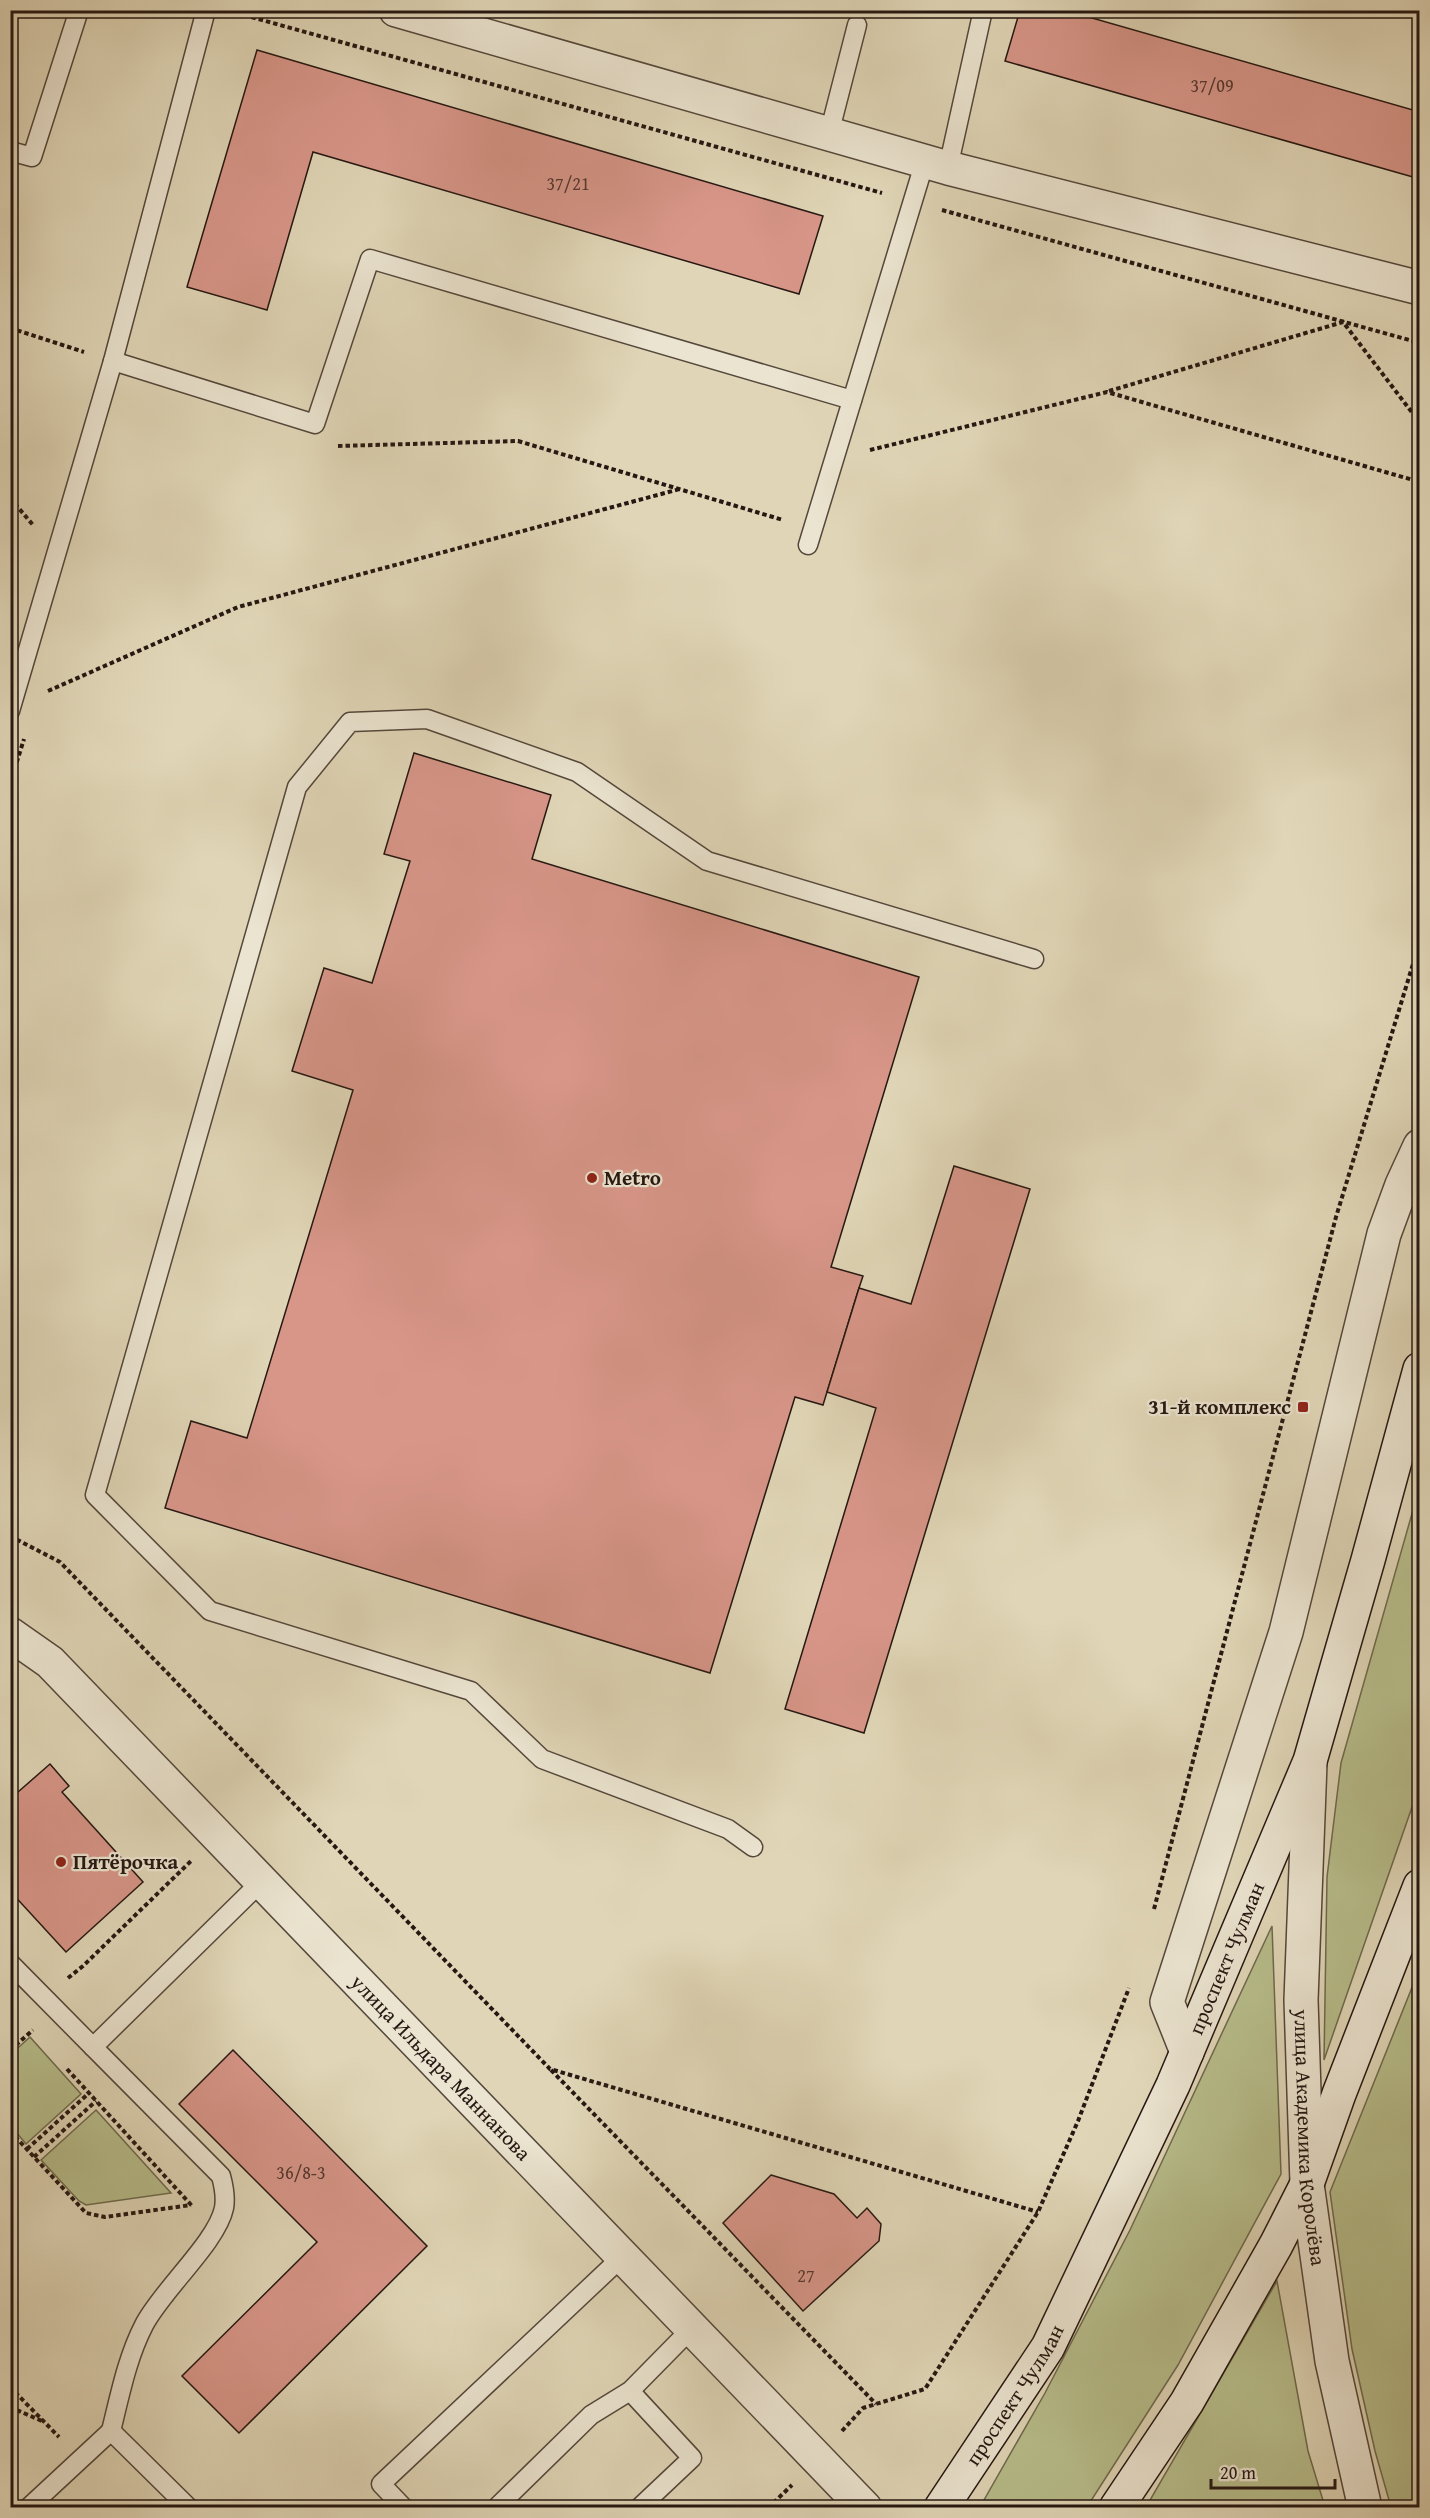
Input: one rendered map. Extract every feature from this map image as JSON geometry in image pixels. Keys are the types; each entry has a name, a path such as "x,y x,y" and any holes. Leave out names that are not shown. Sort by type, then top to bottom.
{"street":[{"path":"396,10 937,164 1419,288"},
{"path":"1187,2052 1167,2002 1286,1632 1384,1234 1419,1146"},
{"name":"проспект Чулман","path":"941,2508 1048,2347 1187,2052 1310,1761 1368,1560 1419,1369"},
{"name":"улица Ильдара Маннанова","path":"10,1634 50,1662 865,2508"},
{"name":"улица Академика Королёва","path":"1310,1761 1301,2000 1307,2184 1332,2361 1365,2508"},
{"path":"1116,2508 1187,2402 1266,2263 1307,2184 1419,1886"}],"lane":[{"path":"10,151 32,158 79,10"},
{"path":"10,711 113,361 206,10"},
{"path":"810,537 913,202 937,164 983,10"},
{"path":"829,134 857,25"},
{"path":"113,361 315,424 370,259 852,400"},
{"path":"753,1847 728,1829 542,1759 471,1691 210,1611 95,1495 297,787 350,722 427,719 577,772 707,861 1034,959"},
{"path":"93,2047 262,1881"},
{"path":"10,1963 221,2176 225,2200 221,2219 214,2230 145,2324 127,2367 111,2431 28,2508"},
{"path":"404,2508 381,2484 623,2256"},
{"path":"496,2508 591,2415 630,2391 692,2328"},
{"path":"630,2391 692,2458 639,2508"},
{"path":"111,2431 189,2508"}],"path":[{"path":"238,13 1419,343"},
{"path":"834,459 1107,392 1343,322"},
{"path":"1343,322 1419,423"},
{"path":"10,328 113,361"},
{"path":"1107,392 1419,482"},
{"path":"315,424 338,446 518,441 680,489 810,537"},
{"path":"47,691 237,607 680,489"},
{"path":"1151,1918 1336,1216 1419,941"},
{"path":"10,1536 60,1562 876,2404"},
{"path":"39,1991 60,1982 83,1966 195,1857"},
{"path":"768,2508 863,2408 925,2389 1038,2212 1082,2110 1130,1982"},
{"path":"32,2030 39,2038"},
{"path":"60,2062 214,2230"},
{"path":"550,2069 1038,2212"},
{"path":"27,2149 89,2093"},
{"path":"34,2157 96,2101"},
{"path":"59,2120 67,2128"},
{"path":"10,2131 91,2216 105,2217 225,2200"},
{"path":"10,2387 45,2423 10,2407"}],"green space":[{"path":"1419,1489 1419,1787 1324,2060 1327,1877 1341,1763"},
{"path":"1272,1926 1281,2174 1178,2365 1087,2507 980,2507 1045,2393 1130,2230"},
{"path":"1419,1970 1419,2507 1391,2507 1375,2451 1352,2349 1330,2192"},
{"path":"30,2037 81,2094 26,2144 11,2126 10,2055"},
{"path":"96,2110 171,2193 86,2205 79,2201 41,2160"},
{"path":"1277,2281 1308,2451 1325,2507 1146,2507"}],"building":[{"path":"1020,10 1087,10 1085,16 1420,112 1420,179 1005,61"},
{"path":"257,50 823,216 799,294 313,152 267,310 187,287"},
{"name":"Metro","path":"414,753 551,795 532,859 919,977 831,1267 863,1276 823,1405 795,1397 710,1673 165,1508 191,1421 247,1438 353,1090 292,1071 324,968 372,983 410,861 384,854"},
{"path":"954,1166 1030,1189 864,1733 785,1709 876,1408 827,1392 859,1288 911,1304"},
{"path":"50,1764 69,1786 62,1792 143,1882 66,1952 10,1891 10,1799"},
{"path":"233,2050 427,2246 239,2433 182,2376 317,2242 179,2104"},
{"path":"771,2175 834,2194 857,2218 867,2208 881,2224 879,2241 803,2311 723,2223"}],"place":[{"name":"Metro","path":"592,1178"},
{"name":"31-й комплекс","path":"1303,1407"},
{"name":"Пятёрочка","path":"61,1862"}]}
